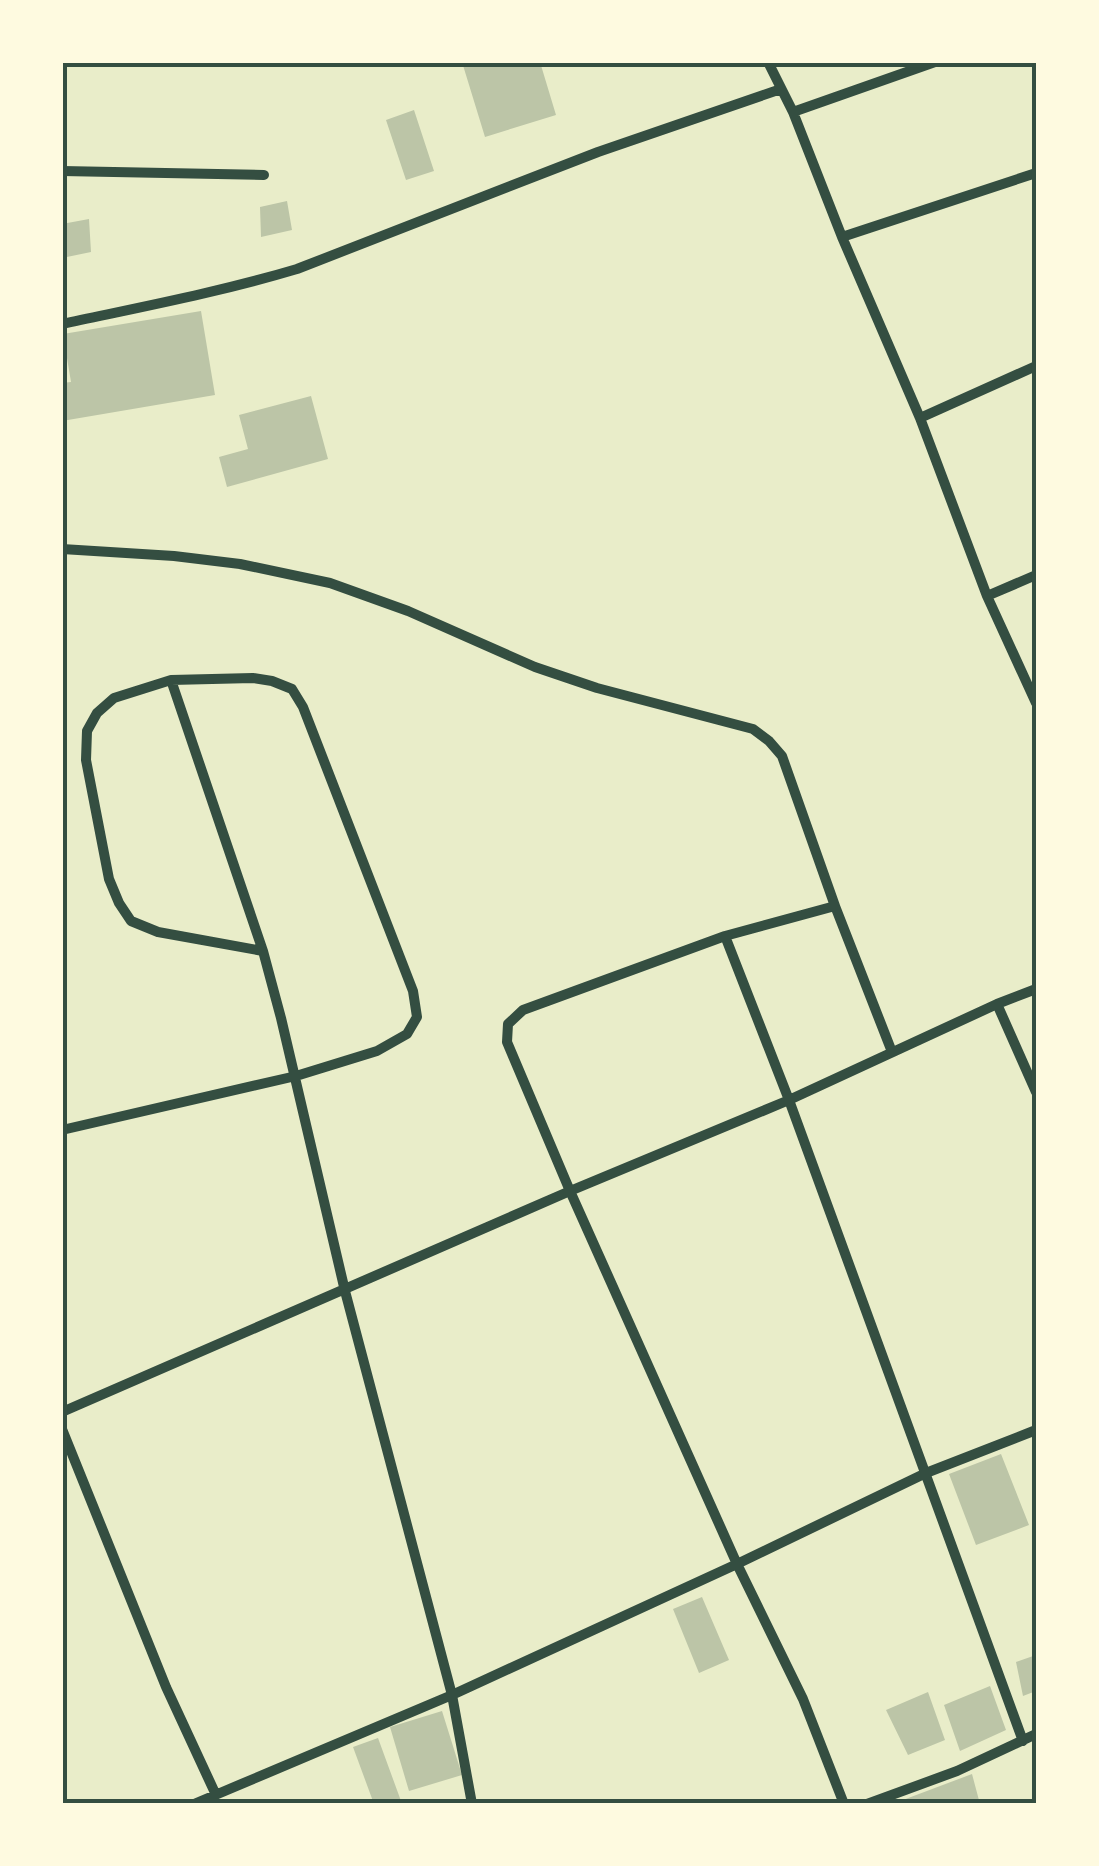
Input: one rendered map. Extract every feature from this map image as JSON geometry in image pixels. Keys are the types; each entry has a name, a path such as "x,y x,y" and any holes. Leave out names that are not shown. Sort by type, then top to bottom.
{"street":[{"path":"768,62 920,418 987,596 1036,703"},
{"path":"792,112 935,62"},
{"path":"62,324 234,287 296,269 598,152 781,89"},
{"path":"62,171 264,175"},
{"path":"842,237 1036,172"},
{"path":"920,418 1036,366"},
{"path":"62,549 240,564 330,583 534,667 597,688 753,729 782,756 834,906 892,1052"},
{"path":"987,596 1036,575"},
{"path":"62,1130 296,1076 377,1051 407,1034 416,1017 413,991 303,708 292,690 253,678 172,680 114,698 88,730 86,760 109,879 119,903 131,921 158,932 263,951"},
{"path":"172,680 263,951 345,1290 452,1695 472,1804"},
{"path":"834,906 725,936 524,1010 508,1024 507,1042 737,1564 803,1699 844,1804"},
{"path":"725,936 789,1100 1023,1741"},
{"path":"62,1412 789,1100 1036,989"},
{"path":"997,1004 1036,1092"},
{"path":"62,1429 166,1688 216,1795"},
{"path":"194,1804 452,1695 926,1473 1036,1430"},
{"path":"867,1804 957,1770 1036,1734"}],"building":[{"path":"462,62 540,62 556,115 485,137"},
{"path":"414,110 434,171 406,180 386,120"},
{"path":"287,201 292,230 261,237 260,207"},
{"path":"89,219 91,252 62,258 62,224"},
{"path":"201,311 215,395 62,421 62,383 71,382 63,334"},
{"path":"311,396 328,459 227,487 219,457 248,449 239,415"},
{"path":"1001,1454 1029,1525 976,1545 949,1474"},
{"path":"702,1597 729,1660 699,1673 673,1609"},
{"path":"1036,1655 1036,1691 1023,1696 1016,1662"},
{"path":"990,1686 1006,1730 960,1751 944,1705"},
{"path":"928,1692 945,1740 908,1755 886,1710"},
{"path":"442,1711 462,1775 409,1791 390,1727"},
{"path":"378,1738 401,1801 393,1804 374,1804 353,1747"},
{"path":"972,1774 980,1804 895,1804 895,1803"}]}
